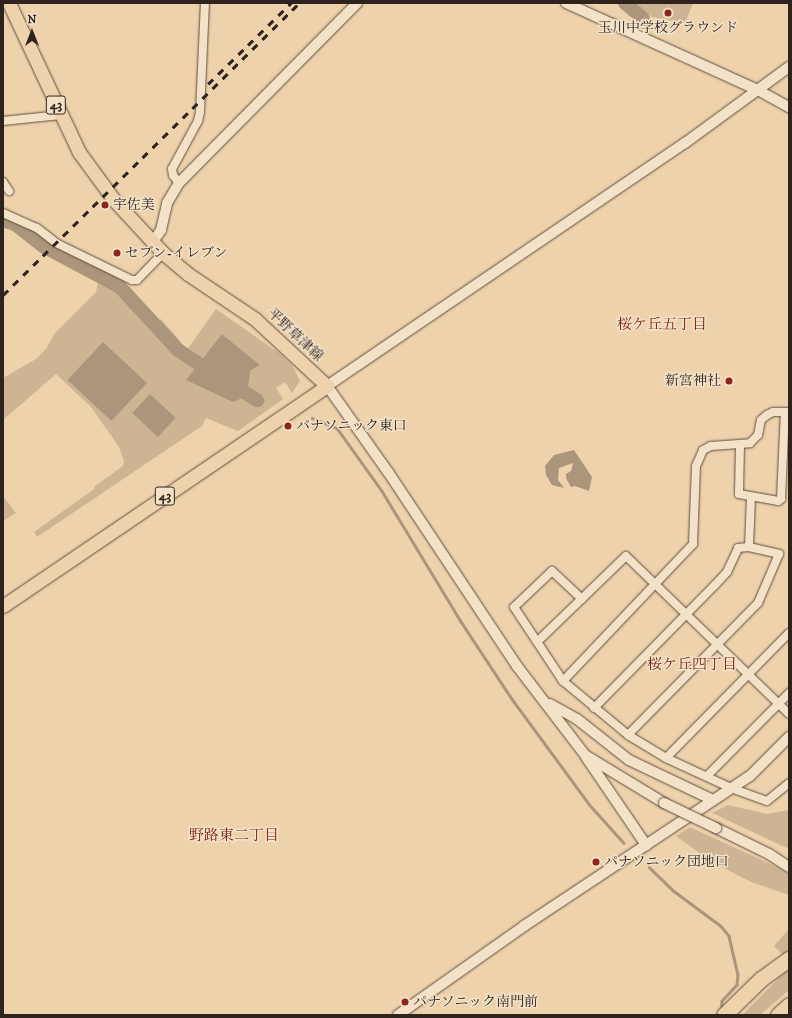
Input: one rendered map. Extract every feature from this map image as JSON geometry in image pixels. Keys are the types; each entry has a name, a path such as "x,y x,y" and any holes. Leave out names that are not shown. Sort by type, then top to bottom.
{"highway":[{"path":"724,1015 762,979 788,959"},
{"path":"778,1015 789,1005"}],"main road":[{"name":"平野草津線","path":"9,3 61,115 92,171 114,200 162,253 188,274 255,319 327,386"},
{"name":"43","path":"3,606 327,386"}],"street":[{"path":"179,184 173,175 172,169 198,121 200,112 205,3"},
{"path":"152,243 162,230 167,203 179,184 357,3"},
{"path":"566,3 756,89 789,107"},
{"path":"646,845 585,755 517,666 388,472 327,386 685,143 756,89 789,67"},
{"path":"3,121 61,115"},
{"path":"3,182 9,191"},
{"path":"3,213 38,228 56,243 132,280 137,280 162,253"},
{"path":"563,681 693,544 696,466 703,450 723,444 740,445 755,440 760,420 766,414 773,412 787,412 781,499 778,501 739,494 740,445"},
{"path":"749,547 751,497"},
{"path":"594,708 727,572 738,548 749,547 779,554 778,560 758,603 628,735"},
{"path":"538,641 626,556 687,614 777,705 789,714"},
{"path":"582,599 555,572 549,572 514,607 538,641 563,681 628,735 666,758 731,788 767,801 789,783"},
{"path":"666,758 789,633"},
{"path":"707,776 789,693"},
{"path":"544,701 577,719 630,760 713,800"},
{"path":"398,1015 524,926 750,776 789,738"},
{"path":"585,755 664,803 769,854 789,867"}],"shaded area":[{"name":"玉川中学校グラウンド","path":"636,3 693,3 685,23 652,17"},
{"path":"103,280 114,286 154,325 161,319 181,342 179,347 186,351 216,309 279,353 292,365 300,381 292,393 285,382 276,388 283,399 238,431 206,418 202,426 37,537 34,532 94,489 95,486 123,466 124,461 119,447 91,407 56,374 3,420 3,378 36,359 46,349 55,333 96,292 98,283","holes":["222,334 260,365 250,371"]},
{"path":"222,334 260,365 250,371 247,396 233,402 186,380"},
{"path":"103,342 147,383 111,421 68,380"},
{"path":"150,394 176,418 158,437 132,413"},
{"path":"574,450 592,477 589,491 575,486 571,487 566,478 566,474 571,471 573,463 559,468 558,480 564,488 552,485 546,475 545,466 554,455"},
{"path":"3,496 16,513 3,521"},
{"path":"728,805 767,814 789,810 789,849 712,813"},
{"path":"690,827 789,874 789,895 751,882 712,862 676,836"},
{"path":"789,929 789,951 783,955 774,946"},
{"path":"789,968 789,990 760,1015 742,1015"}],"waterway":[{"path":"625,3 643,18"},
{"path":"3,220 15,224 43,246 120,287 178,350 214,374"},
{"path":"232,384 257,400"},
{"path":"312,418 337,428 382,491 460,620 512,699 589,804 624,843"},
{"path":"649,867 674,891 721,926 729,936 738,974 737,985 722,1001 722,1011"}],"railway":[{"path":"208,84 291,3"},
{"path":"3,295 299,3"}],"place":[{"name":"玉川中学校グラウンド","path":"668,13"},
{"name":"宇佐美","path":"105,205"},
{"name":"セブン-イレブン","path":"117,253"},
{"name":"新宮神社","path":"729,381"},
{"name":"パナソニック東口","path":"288,426"},
{"name":"パナソニック団地口","path":"596,862"},
{"name":"パナソニック南門前","path":"405,1002"}],"district":[{"name":"桜ケ丘五丁目","path":"662,325"},
{"name":"桜ケ丘四丁目","path":"692,665"},
{"name":"野路東二丁目","path":"234,836"}]}
